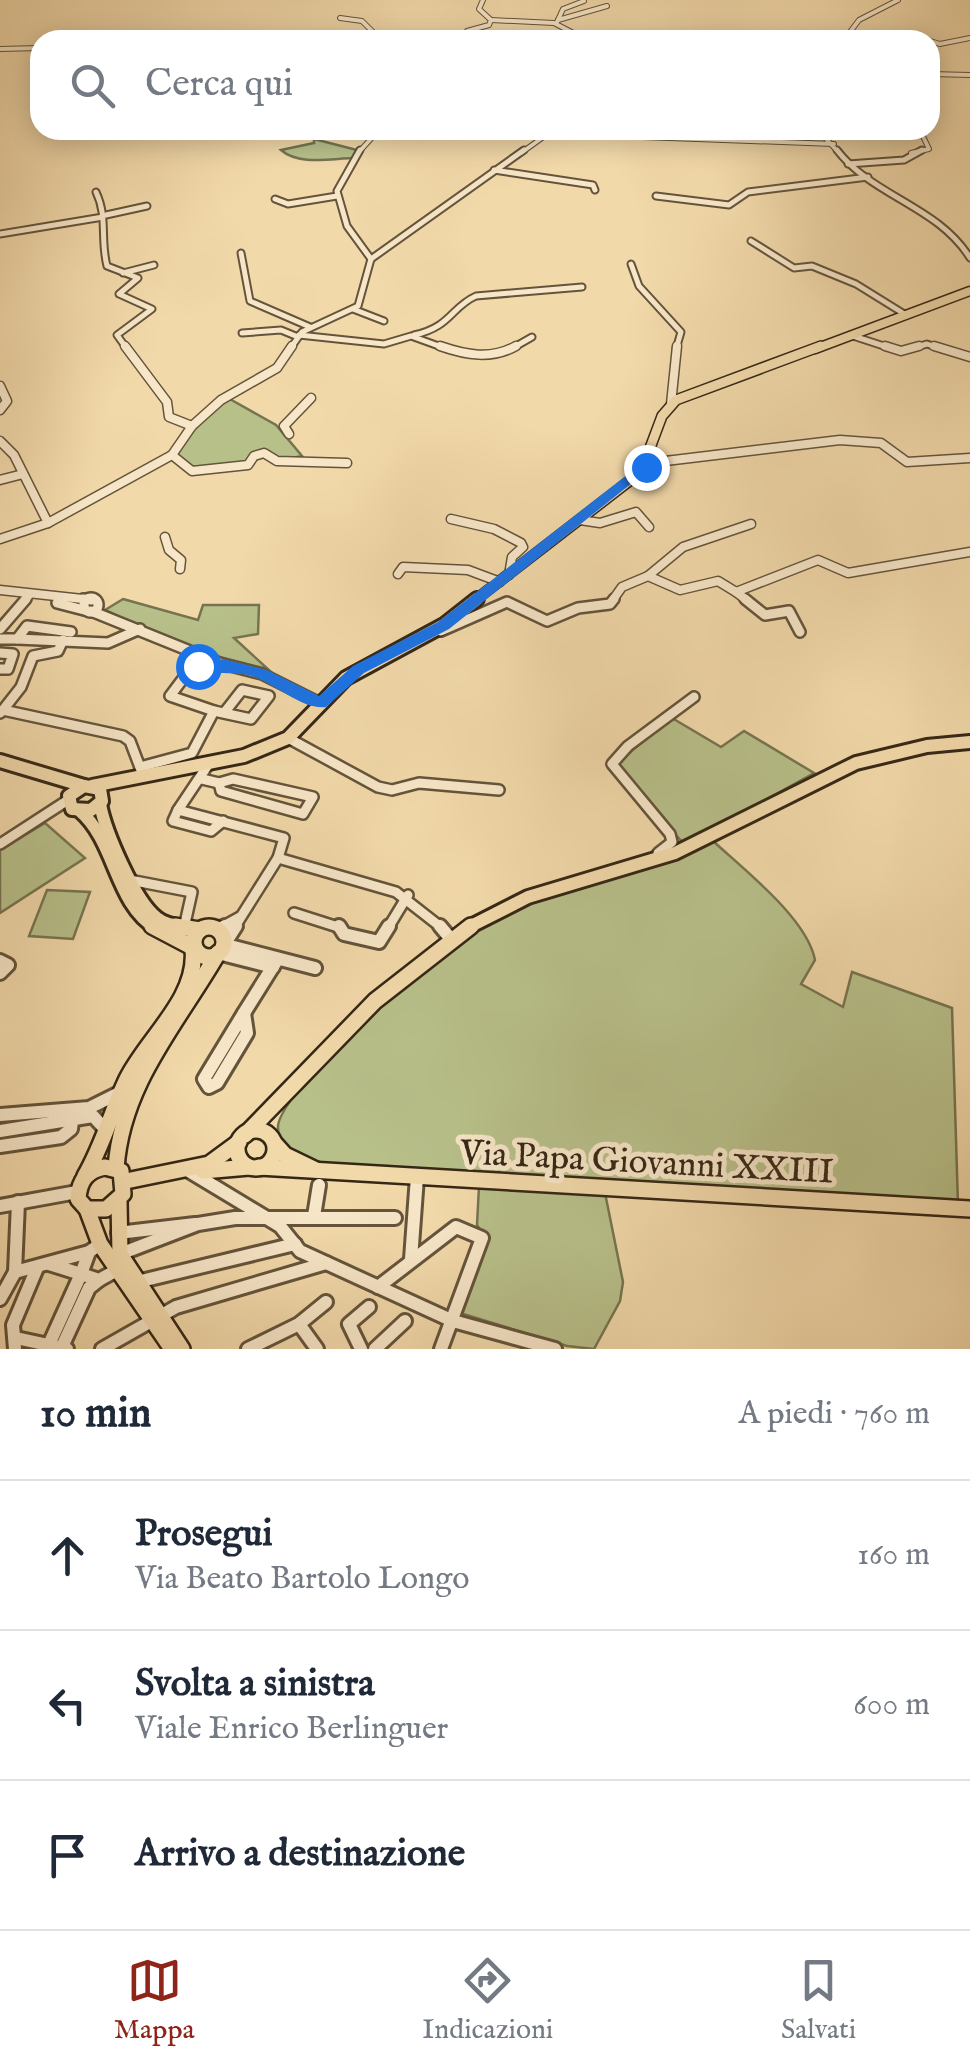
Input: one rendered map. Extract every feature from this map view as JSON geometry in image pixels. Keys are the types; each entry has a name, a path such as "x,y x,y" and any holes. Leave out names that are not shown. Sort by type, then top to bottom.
{"main road":[{"path":"72,804 88,786 258,752 288,738 358,670 428,635 649,463 658,418 671,404 970,291"},
{"name":"Via Papa Giovanni XXIII","path":"189,1171 209,1164 242,1138 404,972 450,938 528,897 698,843 838,767 916,745 970,742"},
{"path":"0,764 100,789 102,822 152,914 222,942"},
{"path":"0,764 46,780 90,817 143,919 201,956 222,942"},
{"path":"72,804 102,801 137,774"},
{"path":"172,1349 135,1282 118,1262 94,1248 87,1209 77,1192 107,1133 122,1092 187,986 194,967 192,948 200,930"},
{"path":"182,1349 156,1319 118,1262 123,1116 141,1073 222,942"},
{"path":"275,1141 263,1132 242,1138 237,1157 254,1167 274,1156 278,1110 286,1096"},
{"name":"Via Papa Giovanni XXIII","path":"275,1141 320,1178"},
{"path":"85,1176 100,1167 121,1174"},
{"name":"Via Papa Giovanni XXIII","path":"121,1174 254,1167 320,1178 417,1177 970,1209"},
{"path":"87,1209 107,1209 120,1201"}],"street":[{"path":"482,0 479,9 491,20 556,22 607,6"},
{"path":"848,30 865,15 898,0"},
{"path":"556,22 563,9 584,1"},
{"path":"340,18 362,21 370,30"},
{"path":"470,30 488,25 491,20"},
{"path":"556,22 570,30"},
{"path":"940,44 970,38"},
{"path":"0,49 30,48"},
{"path":"940,74 970,75"},
{"path":"369,140 337,196 347,226 371,259"},
{"path":"0,539 48,522 172,455 192,426 233,392 278,368 298,336 353,309 361,300 371,259 538,140"},
{"path":"661,140 834,144"},
{"path":"716,143 720,140"},
{"path":"829,140 848,164 906,199 964,242 970,258"},
{"path":"848,164 904,160 912,152 928,149 924,140"},
{"path":"494,170 593,185 595,190"},
{"path":"656,196 729,205 748,192 868,177"},
{"path":"96,192 104,216 105,230 100,239 107,266 138,278 119,294 152,309 118,335 166,402 169,417 192,426"},
{"path":"275,198 288,204 337,196"},
{"path":"0,234 148,206"},
{"path":"751,240 794,268 810,266 836,276 906,315"},
{"path":"242,253 250,301 310,327"},
{"path":"631,264 639,286 681,332 672,362 671,404"},
{"path":"123,273 154,265"},
{"path":"242,333 281,330 298,336 384,344 434,331 459,312 464,301 476,296 582,287"},
{"path":"353,309 384,320"},
{"path":"850,335 896,350 927,344 970,357"},
{"path":"411,336 464,356 505,352 532,337"},
{"path":"0,386 7,400 0,410"},
{"path":"289,434 284,426 311,398"},
{"path":"0,440 24,474 48,522"},
{"path":"649,463 840,440 881,444 907,462 970,458"},
{"path":"172,455 192,471 248,465 254,456 264,453 277,461 347,464"},
{"path":"0,480 24,474"},
{"path":"580,520 597,523 636,512 649,527"},
{"path":"451,519 494,529 522,543 502,581 507,602"},
{"path":"507,602 547,621 578,608 610,604 622,587 648,576 683,547 751,524"},
{"path":"166,538 169,550 181,560 180,569"},
{"path":"736,592 813,561 848,573 970,552"},
{"path":"398,574 403,567 449,568 502,581"},
{"path":"648,576 680,590 718,581 765,616 789,611 800,632"},
{"path":"0,593 96,602 111,618"},
{"path":"28,596 111,618 192,656 262,674 320,703"},
{"path":"0,630 28,596"},
{"path":"87,610 82,604 96,602"},
{"path":"428,635 478,618 507,602"},
{"path":"0,639 67,636 108,644 140,629"},
{"path":"67,636 58,651 34,656 2,711 123,736 130,742 137,774 192,752 219,712 242,690 269,696 252,719 219,712 170,696 192,668 223,664"},
{"path":"0,653 13,654 8,669 0,669"},
{"path":"0,693 14,696"},
{"path":"648,861 668,848 672,842 670,834 612,764 628,746 694,697"},
{"path":"288,738 378,787 392,790 418,783 500,790"},
{"path":"210,762 178,810 284,838 278,858 222,942 275,964 315,968"},
{"path":"202,779 220,787 302,814 313,797 234,779 220,787"},
{"path":"0,844 72,804"},
{"path":"278,858 408,895 434,915 450,938"},
{"path":"135,881 192,892 184,928"},
{"path":"294,913 340,926 344,934 379,942 408,895"},
{"path":"244,1011 247,1033 216,1083 209,1086 204,1078 244,1011 275,964"},
{"path":"0,1131 72,1116 122,1092"},
{"path":"0,1115 93,1116 107,1133"},
{"path":"0,1146 60,1137 72,1116"},
{"path":"189,1171 226,1197 280,1226 295,1244 327,1263 453,1321 555,1349"},
{"path":"412,1258 417,1177"},
{"path":"314,1216 320,1178"},
{"path":"0,1206 77,1192"},
{"path":"217,1221 226,1197"},
{"path":"15,1272 7,1255 18,1202"},
{"path":"118,1234 235,1218 395,1218"},
{"path":"57,1348 89,1288 118,1262 198,1224"},
{"path":"378,1286 456,1227 474,1231 482,1238 441,1349"},
{"path":"135,1282 295,1244"},
{"path":"17,1316 0,1300 6,1280 15,1272 94,1248"},
{"path":"57,1348 80,1274 94,1248"},
{"path":"102,1349 122,1346 176,1307 279,1282 327,1263"},
{"path":"43,1266 99,1280"},
{"path":"43,1266 13,1325 15,1344 57,1348"},
{"path":"248,1349 299,1324 326,1302"},
{"path":"361,1349 349,1324 368,1307"},
{"path":"384,1346 405,1321"},
{"path":"299,1324 318,1349"}],"green space":[{"path":"318,140 357,150 352,158 314,160 296,158 281,150"},
{"path":"228,398 276,425 302,456 277,461 268,452 247,465 192,470 176,457 192,428"},
{"path":"123,599 198,620 203,605 259,605 258,634 234,638 282,682 263,668 184,648 105,610"},
{"path":"672,718 721,747 744,731 814,773 685,845 613,766"},
{"path":"45,823 85,858 0,913 0,850"},
{"path":"712,840 772,895 810,944 815,960 801,984 843,1007 852,972 952,1008 958,1205 320,1164 286,1148 278,1127 295,1094 380,1002 439,952 488,921 542,896"},
{"path":"47,890 90,892 73,939 29,936"},
{"path":"479,1186 605,1193 623,1282 620,1301 594,1349 567,1346 460,1313 484,1236 477,1225"}],"route":[{"path":"198,666 214,668 223,664 262,674 320,703 358,670 444,626 646,467"}]}
